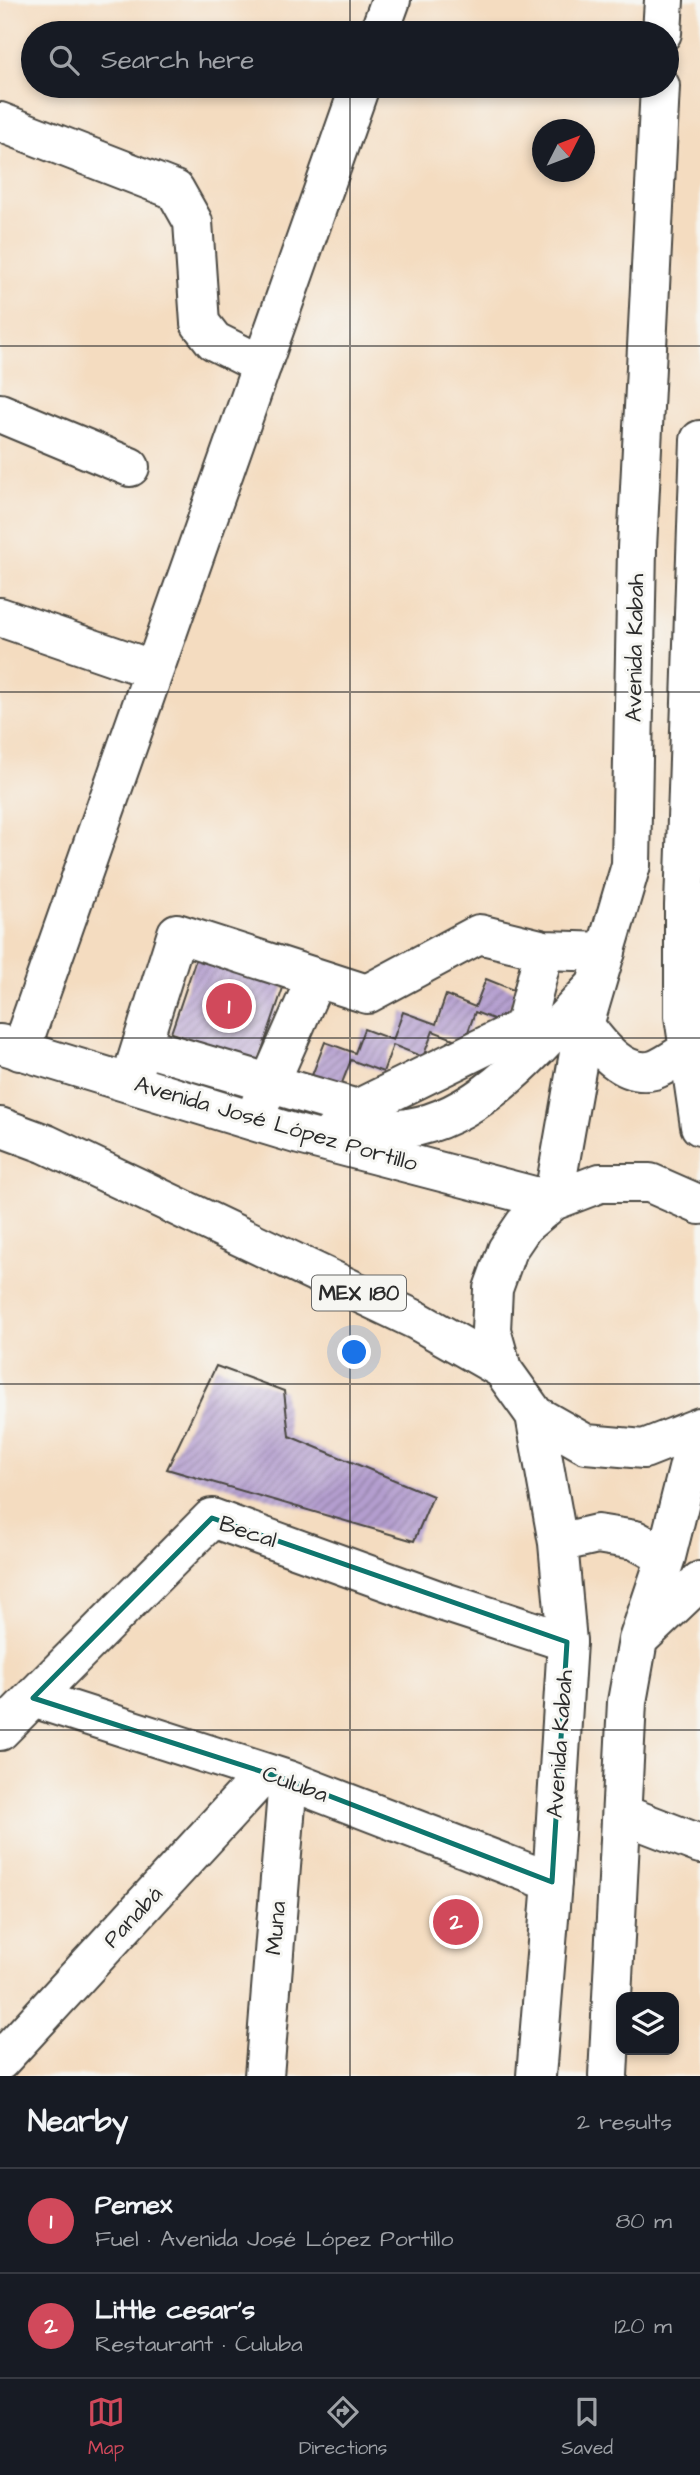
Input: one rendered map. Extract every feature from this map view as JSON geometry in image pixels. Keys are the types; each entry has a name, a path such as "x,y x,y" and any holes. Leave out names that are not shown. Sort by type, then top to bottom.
{"main road":[{"path":"383,21 391,0"},
{"path":"663,21 664,0"},
{"path":"10,1048 155,670 356,98"},
{"name":"Avenida Kabah","path":"553,1201 584,1026 631,864 637,548 659,98"},
{"path":"0,122 175,190 193,222 200,323 214,341 262,365"},
{"path":"0,413 130,467"},
{"path":"700,440 684,906 684,1016 700,1126"},
{"path":"0,617 155,670"},
{"path":"684,906 700,858"},
{"path":"130,1082 177,933 367,994 479,934 601,968 513,1073 485,1094 445,1116 409,1128 357,1120 269,1084 142,1046"},
{"path":"513,1073 544,950"},
{"path":"253,1120 316,978"},
{"path":"584,1026 618,1062 632,1070 653,1070 693,1078"},
{"path":"296,1133 357,1120 524,1027"},
{"name":"Avenida José López Portillo","path":"10,1048 296,1133 553,1201"},
{"name":"MEX 180","path":"0,1127 46,1144 416,1320 502,1369"},
{"path":"699,1428 644,1449 586,1444 535,1415 502,1369 491,1329 493,1289 507,1250 524,1225 553,1201 600,1183 650,1183 700,1205"},
{"name":"Avenida Kabah","path":"535,1415 558,1543 567,1642 552,1882 536,2076"},
{"path":"608,2076 627,1702 638,1640 666,1557 699,1428"},
{"name":"Becal","path":"0,1731 212,1518 441,1601 567,1642"},
{"path":"558,1543 597,1534 635,1540 666,1557"},
{"path":"638,1640 700,1581"},
{"name":"Culuba","path":"33,1698 276,1776 552,1882"},
{"name":"Panabá","path":"0,2061 276,1776"},
{"name":"Muna","path":"264,2076 276,1776"},
{"path":"622,1814 700,1844"}],"highlighted area":[{"path":"212,1518 567,1642 552,1882 288,1780 33,1698"}],"building":[{"path":"199,950 286,979 258,1062 171,1033"},
{"path":"486,979 516,991 504,1023 475,1012 464,1043 433,1031 423,1057 393,1045 383,1072 351,1060 340,1088 311,1078 325,1042 355,1053 364,1029 393,1040 403,1012 436,1024 446,995 475,1007"},
{"path":"216,1366 284,1391 289,1436 433,1496 414,1541 167,1469"}],"place":[{"name":"Pemex","path":"229,1006"},
{"name":"Little cesar's","path":"456,1922"}]}
